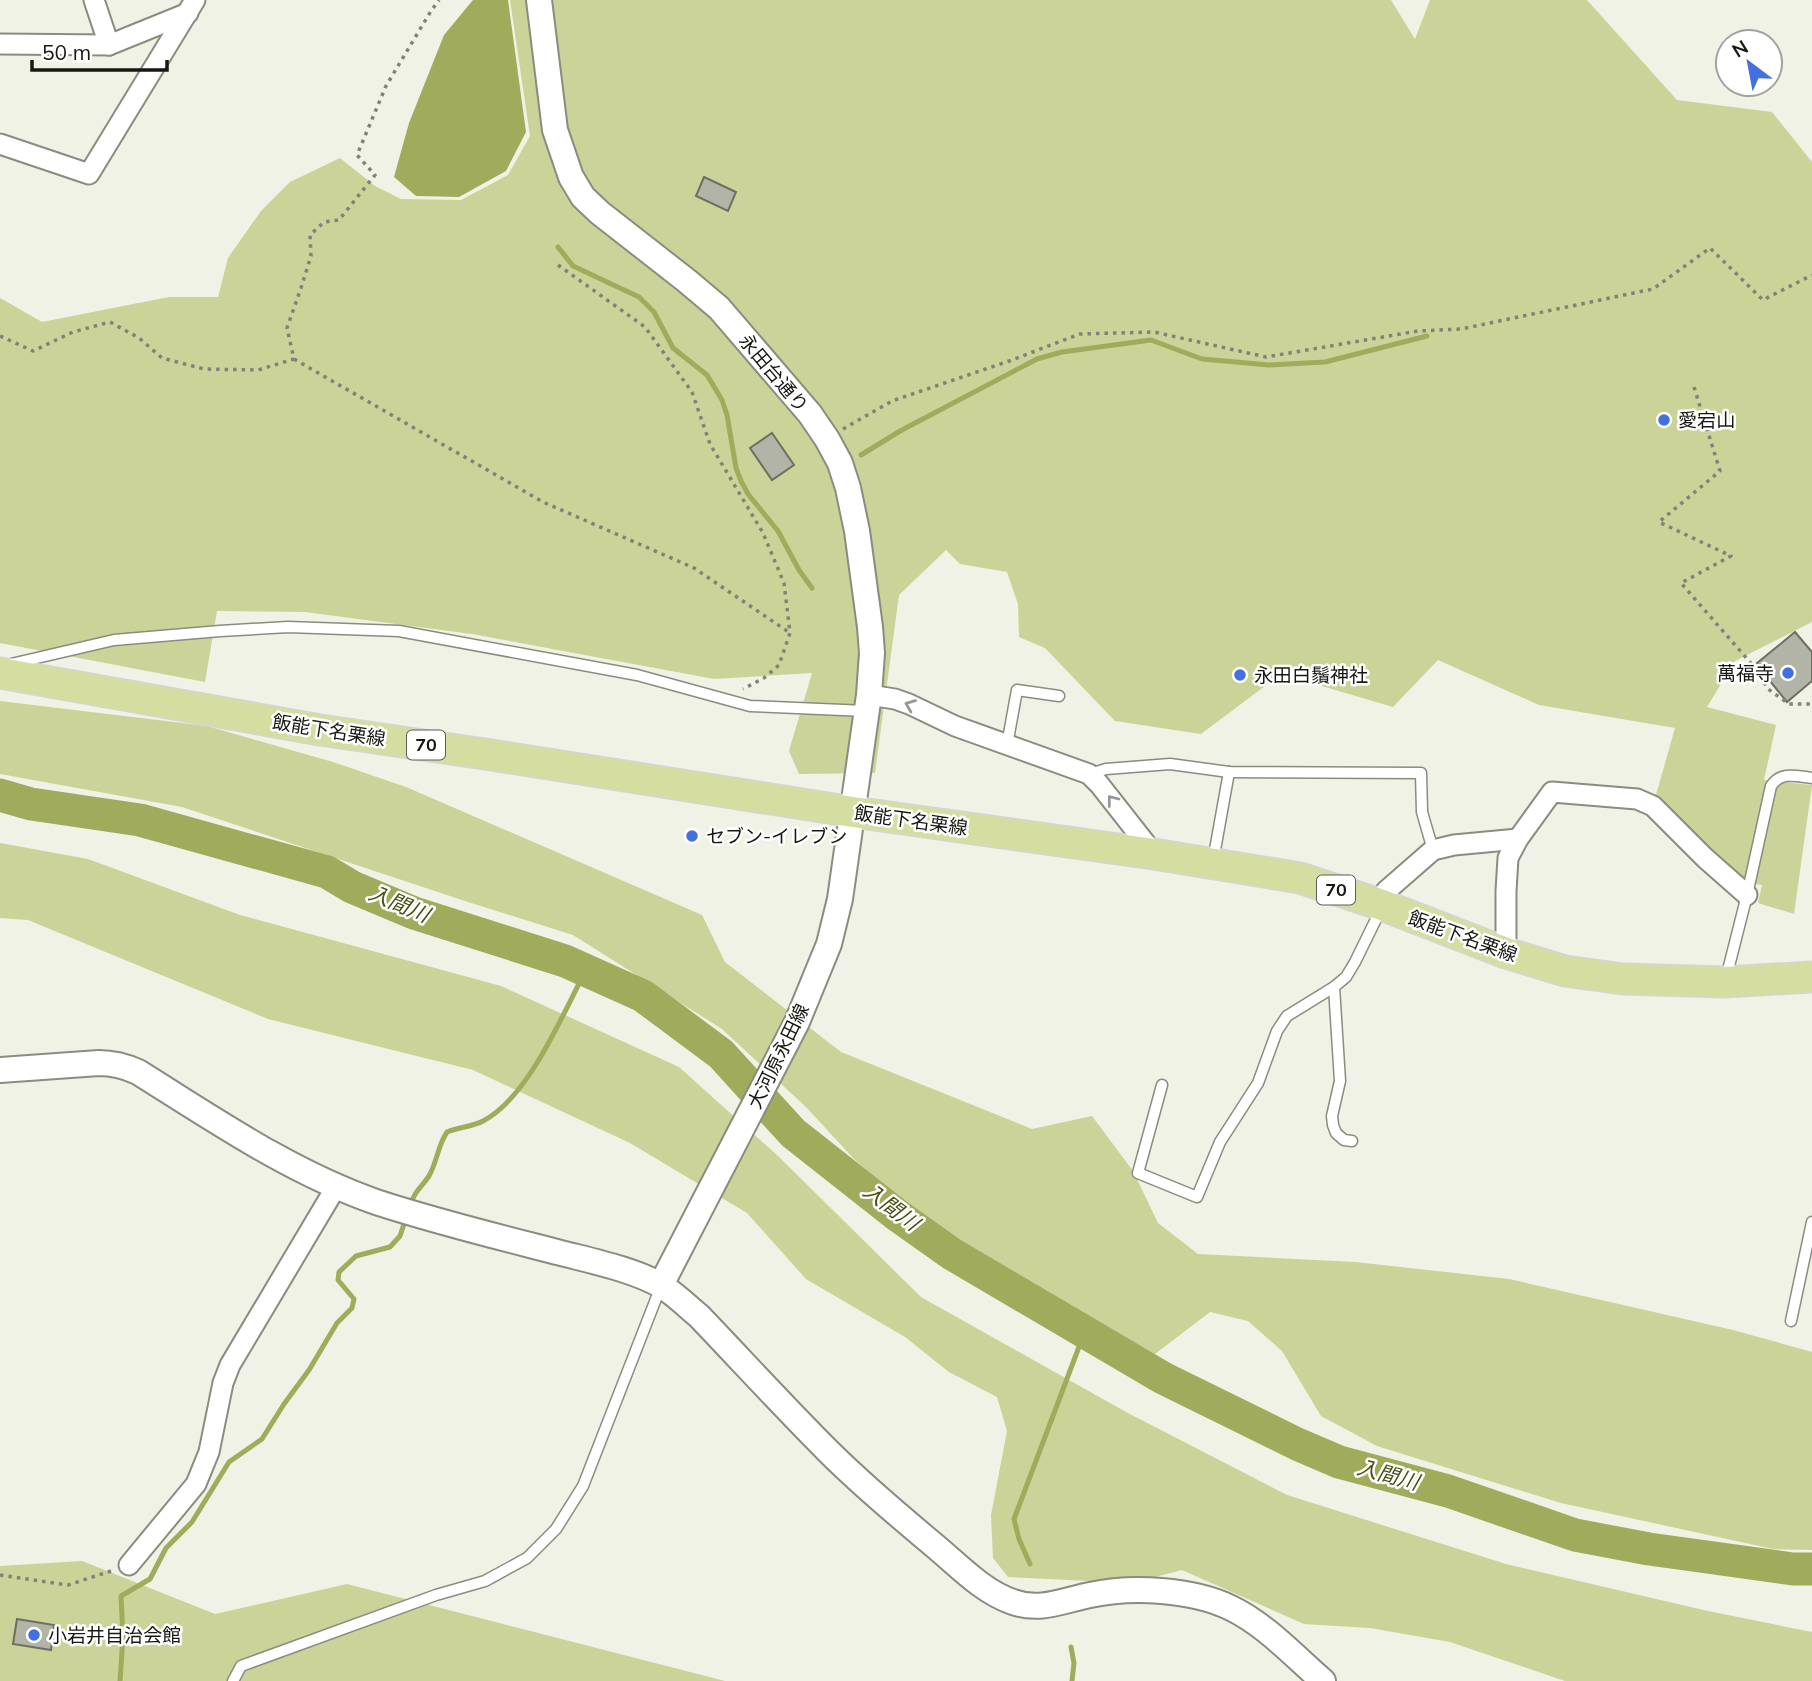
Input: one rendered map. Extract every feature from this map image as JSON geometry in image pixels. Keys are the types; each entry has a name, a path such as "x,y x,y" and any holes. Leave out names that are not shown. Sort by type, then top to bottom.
{"main road":[{"name":"飯能下名栗線","path":"0,673 320,730 1300,878 1382,905 1506,953 1565,971 1623,979 1725,982 1812,977"}],"street":[{"path":"94,0 109,45"},
{"name":"永田台通り","path":"539,0 555,130 571,177 583,197 719,309 810,414 840,463 857,531 872,653 853,812"},
{"path":"0,44 109,45 192,6"},
{"path":"0,145 89,174 192,6"},
{"path":"868,703 895,699 955,726 1089,774 1154,854"},
{"path":"1506,953 1508,858 1518,839 1552,792 1637,799 1653,806 1747,895"},
{"name":"大河原永田線","path":"661,1286 797,1022 829,944 840,899 853,812"},
{"path":"1382,905 1386,891 1433,850 1454,845 1518,839"},
{"path":"0,1070 99,1063 126,1067 273,1156 336,1187 426,1217 640,1276 661,1286 682,1301 830,1452 903,1519 978,1582 1010,1602 1042,1607 1090,1595 1126,1590 1173,1592 1199,1597 1231,1608 1260,1626 1323,1681"},
{"path":"129,1565 196,1484 209,1452 223,1383 230,1365 336,1187"}],"lane":[{"path":"0,667 114,640 288,627 399,631 636,675 750,706 868,703"},
{"path":"1007,746 1017,690 1059,696"},
{"path":"1089,774 1106,769 1170,764 1229,772 1422,773 1422,812 1433,850"},
{"path":"1213,863 1229,772"},
{"path":"1725,982 1771,786 1776,779 1786,775 1812,778"},
{"path":"1162,1085 1138,1173 1197,1197 1220,1142 1258,1083 1277,1031 1287,1017 1346,977 1356,962 1382,905"},
{"path":"1334,987 1340,1081 1332,1116 1333,1125 1336,1133 1344,1140 1352,1141"},
{"path":"1791,1321 1812,1222"},
{"path":"233,1681 242,1666 436,1595 485,1581 527,1558 556,1529 583,1486 661,1286"}],"path":[{"path":"294,359 287,328 311,256 310,235 324,222 339,220 375,175 357,155 386,86 413,38 439,0"},
{"path":"827,439 892,401 1080,334 1154,332 1266,357 1418,331 1461,329 1653,289 1710,248 1763,300 1812,275"},
{"path":"558,265 645,327 692,391 710,444 763,533 784,583 790,633 779,665 764,678 744,688 713,696"},
{"path":"0,336 33,351 73,332 110,322 139,338 162,358 205,369 258,370 294,359 543,502 694,568 790,633"},
{"path":"1694,387 1720,471 1659,522 1731,556 1681,583 1756,669 1768,690 1789,704 1812,704"},
{"path":"0,1575 68,1585 129,1565"}],"shaded area":[{"path":"473,0 508,0 526,132 506,171 459,197 416,196 394,177 409,123 444,35"},
{"path":"510,0 1391,0 1415,39 1430,0 1587,0 1677,100 1772,112 1812,162 1812,622 1735,661 1707,707 1776,725 1764,780 1812,785 1794,914 1758,903 1762,885 1739,881 1654,802 1675,728 1539,705 1438,660 1393,707 1281,674 1201,734 1115,721 1045,648 1019,637 1018,604 1007,572 960,564 946,550 899,595 875,773 799,774 789,751 812,673 714,679 472,634 305,612 217,611 205,682 0,643 0,298 42,322 169,297 218,297 228,258 261,211 290,182 340,158 375,186 401,199 461,200 508,175 530,136"},
{"path":"0,701 207,726 333,762 406,787 702,915 725,962 841,1052 1032,1129 1092,1116 1133,1171 1158,1223 1198,1254 1355,1262 1509,1279 1733,1330 1812,1352 1812,1550 1773,1549 1561,1503 1377,1446 1321,1416 1282,1351 1248,1321 1210,1312 1155,1354 938,1233 854,1159 806,1107 722,1029 573,935 182,807 0,774"},
{"path":"0,843 88,859 240,915 501,986 679,1067 778,1156 921,1297 1126,1412 1287,1495 1506,1564 1812,1632 1812,1681 1565,1681 1450,1642 1370,1628 1304,1624 1182,1570 1133,1583 1008,1577 993,1558 991,1515 1007,1431 997,1397 949,1372 905,1337 806,1279 747,1213 630,1143 473,1070 268,1019 28,920 0,918"},
{"path":"82,1561 215,1614 347,1584 725,1681 0,1681 0,1566"}],"building":[{"path":"704,177 736,192 728,211 696,196"},
{"path":"772,433 794,465 772,480 750,448"},
{"name":"萬福寺","path":"1795,632 1812,652 1812,681 1787,702 1756,664"},
{"name":"小岩井自治会館","path":"17,1619 54,1625 51,1650 13,1644"}],"waterway":[{"path":"558,247 573,266 639,297 654,312 673,348 707,375 722,400 727,415 736,468 741,481 748,494 778,531 812,588"},
{"path":"861,455 900,431 1037,359 1062,352 1151,340 1202,359 1269,365 1325,362 1427,336"},
{"name":"入間川","path":"0,795 31,804 140,820 327,872 352,887 414,913 565,961 643,996 721,1054 793,1133 897,1215 952,1254 1163,1378 1339,1462 1448,1491 1575,1535 1649,1549 1793,1569 1812,1569"},
{"path":"410,1206 432,1171 447,1132 483,1121 515,1094 543,1053 586,970"},
{"path":"120,1681 123,1637 121,1596 150,1579 166,1548 192,1522 229,1462 262,1439 337,1323 352,1308 354,1299 338,1280 339,1272 356,1256 390,1247 400,1236 406,1218"},
{"path":"1030,1564 1014,1519 1085,1331"},
{"path":"1071,1647 1074,1663 1072,1681"}],"place":[{"name":"愛宕山","path":"1664,420"},
{"name":"萬福寺","path":"1788,673"},
{"name":"永田白鬚神社","path":"1240,675"},
{"name":"セブン-イレブン","path":"692,836"},
{"name":"小岩井自治会館","path":"34,1635"}]}
